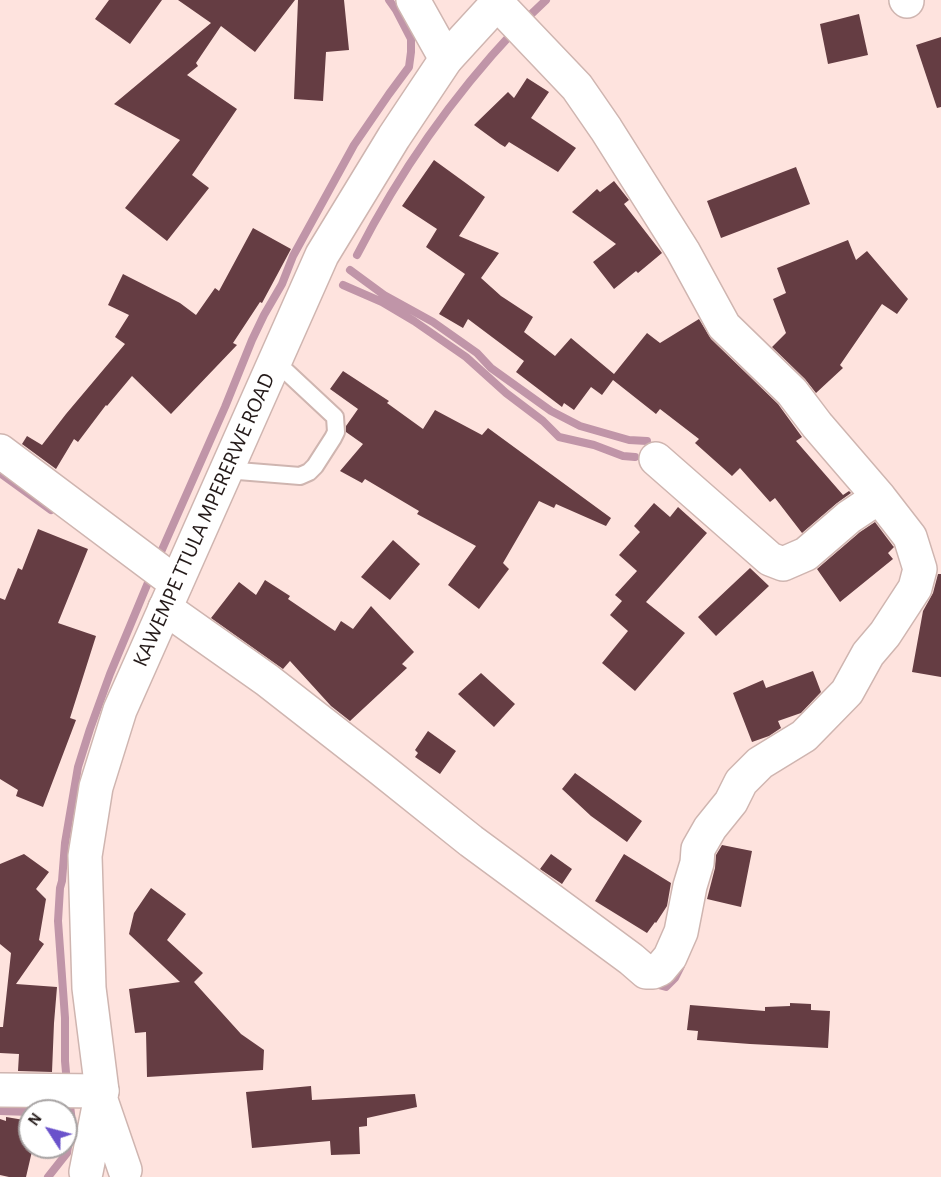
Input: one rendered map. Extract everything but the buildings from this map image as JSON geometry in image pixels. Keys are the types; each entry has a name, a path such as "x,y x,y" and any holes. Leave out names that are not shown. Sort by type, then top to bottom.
{"street":[{"path":"413,0 446,59"},
{"path":"0,451 275,687 471,841 646,972 660,969 670,957 681,932 697,863 698,849 710,828 731,802 741,782 760,763 804,736 847,692 868,654 885,634 915,588 920,569 910,537 879,497 817,425 792,392 724,326 683,250 577,87 499,1"},
{"name":"KAWEMPE TTULA MPERERWE ROAD","path":"131,1174 102,1095 89,988 85,856 96,787 120,710 322,255 394,137 446,59 499,1"},
{"path":"656,459 770,559 783,564 806,554 849,517 879,497"},
{"path":"0,1090 102,1095"},
{"name":"KAWEMPE TTULA MPERERWE ROAD","path":"82,1174 102,1095"},
{"path":"82,1174 99,1168 112,1167 131,1174"}],"lane":[{"path":"226,470 300,476 315,466 336,432 335,417 275,361"}],"waterway":[{"path":"157,561 252,340 282,284 293,256 354,145 409,67 411,39 389,0"},
{"path":"524,21 546,0"},
{"path":"357,255 409,165 428,137 448,109 515,30"},
{"path":"350,270 384,295 433,322 551,411 580,426 629,440 647,441"},
{"path":"343,285 382,302 466,357 559,437 594,445 623,456 635,457"},
{"path":"0,473 51,510"},
{"path":"67,1084 58,921 65,843 78,767 90,729 152,573"},
{"path":"651,983 666,987 675,978 681,966"},
{"path":"48,1177 67,1153 72,1122 69,1097"},
{"path":"0,1111 18,1112"}]}
